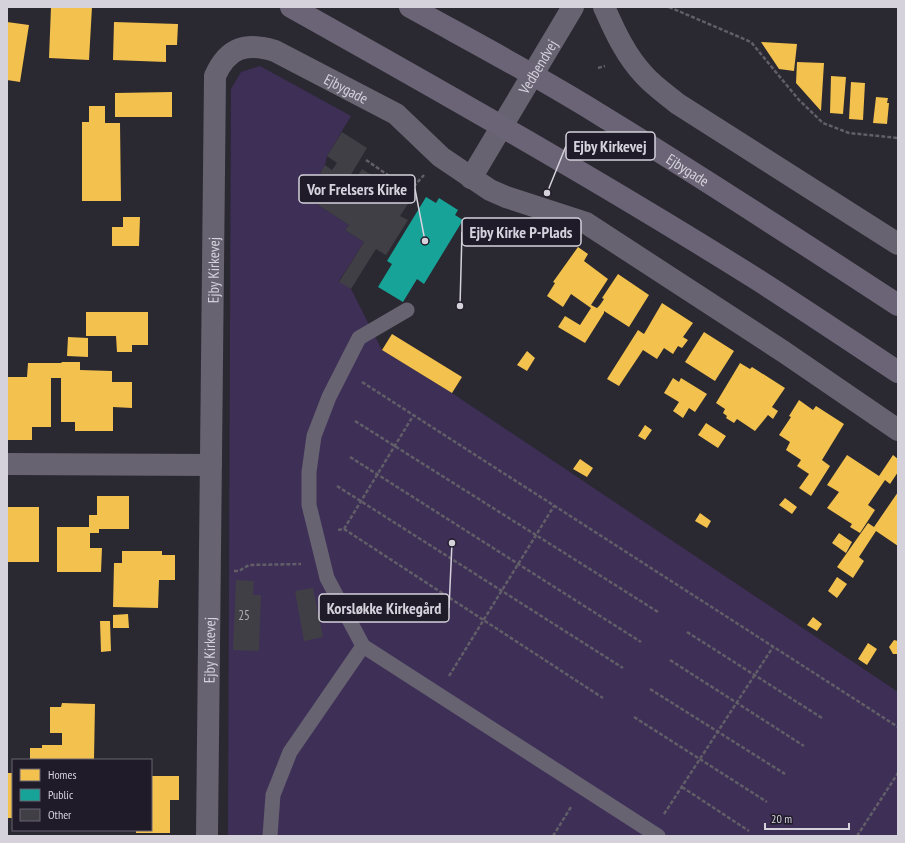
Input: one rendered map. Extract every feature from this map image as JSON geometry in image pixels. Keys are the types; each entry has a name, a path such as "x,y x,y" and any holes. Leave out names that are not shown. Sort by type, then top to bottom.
{"main road":[{"path":"291,7 502,126 759,280 898,372"},
{"name":"Ejbygade","path":"410,7 533,74 746,206 898,306"}],"street":[{"name":"Vedbendvej","path":"502,126 573,7"},
{"path":"604,7 620,42 630,58 646,77 678,104 898,244"},
{"name":"Ejbygade","path":"215,76 219,66 231,53 246,46 260,46 275,51 396,114 441,157 471,178 506,197 586,223 784,352 898,430"},
{"name":"Ejby Kirkevej","path":"207,836 215,76"},
{"path":"471,178 502,126"},
{"path":"7,464 211,465"}],"lane":[{"path":"407,310 359,338 329,396 314,436 309,472 309,505 327,578 363,646 655,834"},
{"path":"270,836 273,795 290,752 363,646"}],"path":[{"path":"669,7 751,42 799,100 823,123 849,133 898,138"},
{"path":"366,160 398,182 415,185 441,157"},
{"path":"342,369 898,727"},
{"path":"316,535 344,528 413,416"},
{"path":"355,422 658,612"},
{"path":"350,456 641,642"},
{"path":"337,486 362,500 501,591 623,668"},
{"path":"437,694 554,506"},
{"path":"344,528 603,698"},
{"path":"210,571 238,571 249,565 324,564"},
{"path":"686,632 822,718"},
{"path":"655,834 682,787 773,647"},
{"path":"670,660 804,746"},
{"path":"650,689 785,774"},
{"path":"634,717 767,802"},
{"path":"857,836 898,772"},
{"path":"682,787 749,831"},
{"path":"553,836 584,788"}],"shaded area":[{"path":"260,66 351,116 327,156 325,165 320,173 333,181 318,205 349,225 345,230 364,242 339,281 351,289 382,350 452,393 898,692 898,836 228,836 231,89 241,72"}],"building: Homes":[{"path":"51,7 92,7 89,60 49,58"},
{"path":"7,22 29,25 20,82 7,80"},
{"path":"114,22 178,24 177,45 166,45 166,62 113,60"},
{"path":"761,42 797,44 794,71 779,69"},
{"path":"797,62 824,63 821,111 796,83"},
{"path":"831,76 846,77 843,114 830,113"},
{"path":"851,82 865,83 863,120 849,119"},
{"path":"172,92 172,117 115,117 115,93"},
{"path":"876,97 888,98 887,124 873,123"},
{"path":"89,106 105,106 105,123 120,123 121,201 82,201 82,122 89,122"},
{"path":"123,217 140,217 139,246 112,246 112,227 123,227"},
{"path":"578,247 588,254 584,261 608,279 591,305 597,308 600,305 604,299 602,298 618,274 649,295 629,327 604,311 585,343 558,327 565,316 580,325 591,308 571,294 563,307 547,296 555,283 553,282"},
{"path":"662,303 693,323 683,337 688,340 682,348 678,346 673,354 664,348 657,359 643,350 619,386 607,379 638,330 644,334"},
{"path":"86,312 148,312 148,345 132,345 132,352 117,352 116,336 86,336"},
{"path":"704,332 734,351 715,381 685,362"},
{"path":"392,334 462,377 452,393 382,350"},
{"path":"68,337 88,338 88,357 67,356"},
{"path":"527,351 535,358 527,371 517,365"},
{"path":"80,362 80,370 112,371 112,382 132,382 132,408 113,407 113,431 75,431 75,422 61,422 61,378 51,378 51,427 32,427 32,440 7,440 7,377 27,377 28,363"},
{"path":"740,363 750,369 752,367 785,388 772,407 778,411 773,419 768,415 755,431 737,419 734,423 726,418 727,416 723,413 725,409 716,403"},
{"path":"673,378 679,382 681,378 707,394 695,412 689,408 683,418 673,411 679,402 664,393"},
{"path":"799,400 813,410 816,406 844,424 822,460 830,466 811,496 799,488 809,474 797,466 801,460 786,450 790,442 779,435 791,417 789,416"},
{"path":"706,423 726,436 718,448 698,435"},
{"path":"645,425 652,430 645,440 638,436"},
{"path":"847,455 879,476 893,455 898,459 898,472 890,484 885,480 868,505 875,510 860,533 850,527 852,524 827,508 839,492 827,485"},
{"path":"580,459 593,468 587,477 573,469"},
{"path":"898,492 898,546 876,531 859,557 864,561 853,578 837,567 868,523 874,527"},
{"path":"97,496 129,496 129,529 99,529 99,533 90,533 90,548 102,548 101,572 57,572 57,527 89,527 89,515 97,515"},
{"path":"785,498 797,507 792,514 779,505"},
{"path":"7,507 39,507 39,562 7,562"},
{"path":"700,513 711,521 707,528 695,521"},
{"path":"839,533 852,542 846,553 832,543"},
{"path":"122,551 162,551 162,555 175,555 175,580 159,580 158,608 113,607 114,563 122,563"},
{"path":"837,577 847,584 837,598 828,591"},
{"path":"128,614 129,628 113,628 113,615"},
{"path":"813,617 822,624 817,631 807,625"},
{"path":"100,621 110,621 111,651 101,652"},
{"path":"894,640 898,641 898,654 893,654 889,647"},
{"path":"868,643 877,649 867,665 858,659"},
{"path":"62,703 95,704 94,759 30,759 30,748 42,748 42,745 62,745 62,733 50,733 50,707 61,707"},
{"path":"8,773 12,773 12,818 7,818"},
{"path":"152,776 179,776 179,800 170,800 170,833 136,833 136,831 152,831"}],"building: Public":[{"path":"426,197 436,203 439,198 458,210 455,215 463,220 424,284 417,279 403,302 378,287 392,264 387,261"}],"building: Other":[{"path":"342,132 367,148 347,181 353,184 362,169 400,193 405,186 415,193 400,216 408,220 386,255 376,249 351,289 339,282 364,242 345,230 349,225 318,205 333,181 320,173 325,165 332,170 337,163 327,156"},
{"path":"236,580 254,581 253,595 261,595 259,651 233,650"},
{"path":"313,588 323,637 304,641 295,591"}],"place":[{"name":"Ejby Kirkevej","path":"547,193"},
{"name":"Vor Frelsers Kirke","path":"425,241"},
{"name":"Ejby Kirke P-Plads","path":"460,306"},
{"name":"Korsløkke Kirkegård","path":"452,543"}]}
